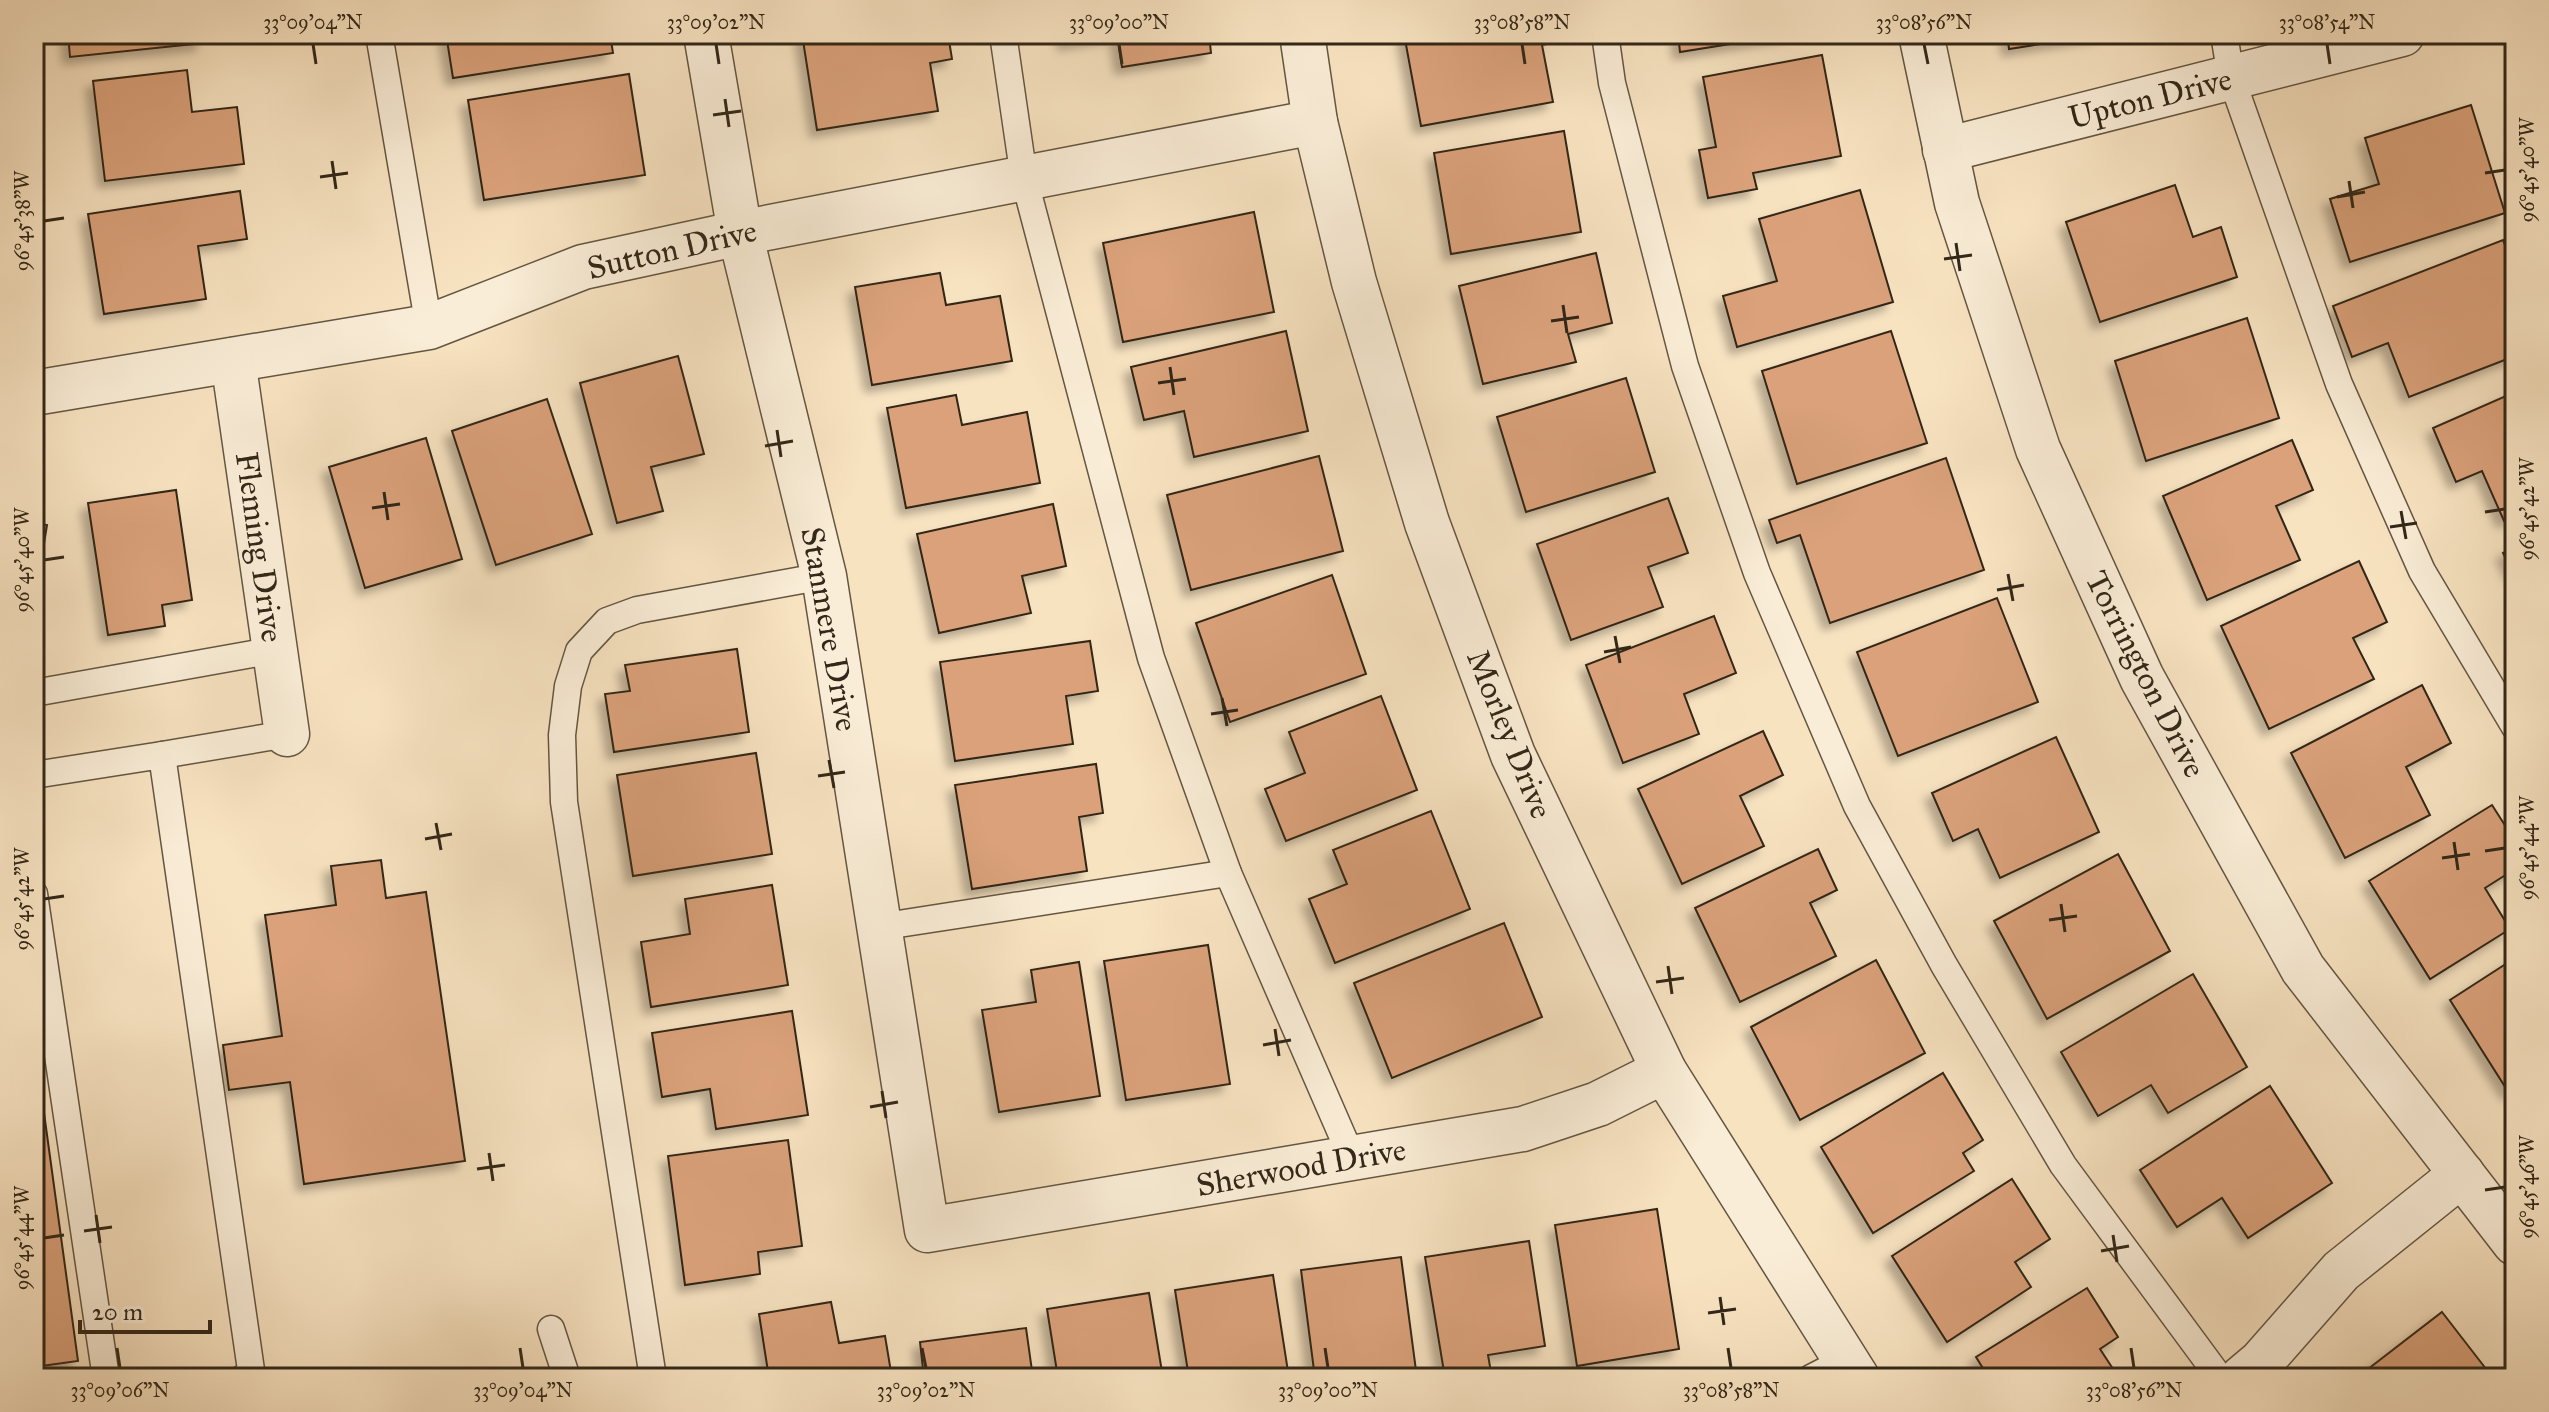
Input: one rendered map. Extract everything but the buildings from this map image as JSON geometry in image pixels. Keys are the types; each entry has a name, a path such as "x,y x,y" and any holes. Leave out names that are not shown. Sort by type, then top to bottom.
{"street":[{"name":"Stanmere Drive","path":"706,34 740,233 824,576 927,1230"},
{"name":"Morley Drive","path":"1302,34 1315,122 1354,282 1427,523 1513,755 1664,1071 1837,1372"},
{"name":"Torrington Drive","path":"1921,34 1957,203 2038,449 2142,678 2303,969 2515,1243"},
{"name":"Upton Drive","path":"1945,150 2402,34"},
{"name":"Sutton Drive","path":"34,393 429,327 583,267 740,233 1315,122"},
{"name":"Fleming Drive","path":"233,360 287,734"},
{"name":"Sherwood Drive","path":"927,1230 1523,1129 1598,1104 1664,1071"},
{"path":"2242,1378 2261,1362 2341,1271 2462,1174"}],"lane":[{"path":"379,34 429,327"},
{"path":"1003,34 1024,178 1151,658 1228,873 1352,1158"},
{"path":"1605,34 1612,83 1685,366 1757,573 1857,806 1944,965 2063,1165 2220,1378"},
{"path":"2224,34 2231,77 2298,273 2346,399 2422,571 2515,727"},
{"path":"653,1378 564,802 562,735 568,686 579,651 607,621 637,610 824,576"},
{"path":"34,693 275,650"},
{"path":"34,775 287,734"},
{"path":"162,755 249,1378"},
{"path":"879,927 1228,873"},
{"path":"34,894 106,1378"},
{"path":"551,1329 567,1378"}]}
